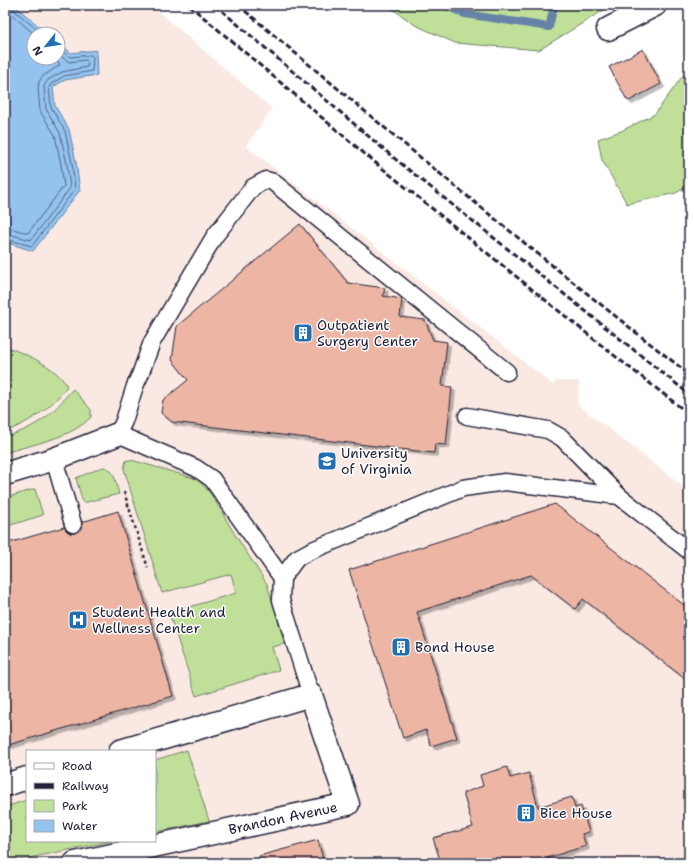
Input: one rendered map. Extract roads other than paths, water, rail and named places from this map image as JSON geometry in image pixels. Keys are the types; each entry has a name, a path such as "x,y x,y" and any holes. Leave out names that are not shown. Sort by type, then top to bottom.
{"street":[{"path":"608,29 655,5"},
{"path":"5,474 54,459 118,434"},
{"path":"123,750 311,695"},
{"name":"Brandon Avenue","path":"75,863 348,804 311,695"},
{"path":"5,785 26,778"}],"lane":[{"path":"282,578 212,479 196,468 118,434 152,342 214,237 253,187 266,180 273,182 506,372"},
{"path":"467,416 548,430 562,438 620,496 689,551"},
{"path":"54,459 73,524"},
{"path":"311,695 281,600 282,578 297,558 310,551 463,488 505,482 620,496"}],"water":[{"path":"5,5 14,5 39,26 26,26 26,66 66,66 66,49 71,53 96,50 97,75 65,80 53,87 55,106 69,129 80,190 33,251 5,242"}],"waterway":[{"path":"444,5 465,14 549,27 554,6 556,5"}],"railway":[{"path":"189,5 372,160 689,414"},
{"path":"215,5 394,158 689,394"},
{"path":"238,5 518,238 689,374"}],"place":[{"name":"Outpatient Surgery Center","path":"303,333"},
{"name":"University of Virginia","path":"327,461"},
{"name":"Student Health and Wellness Center","path":"78,620"},
{"name":"Bond House","path":"401,647"},
{"name":"Bice House","path":"526,813"}]}
